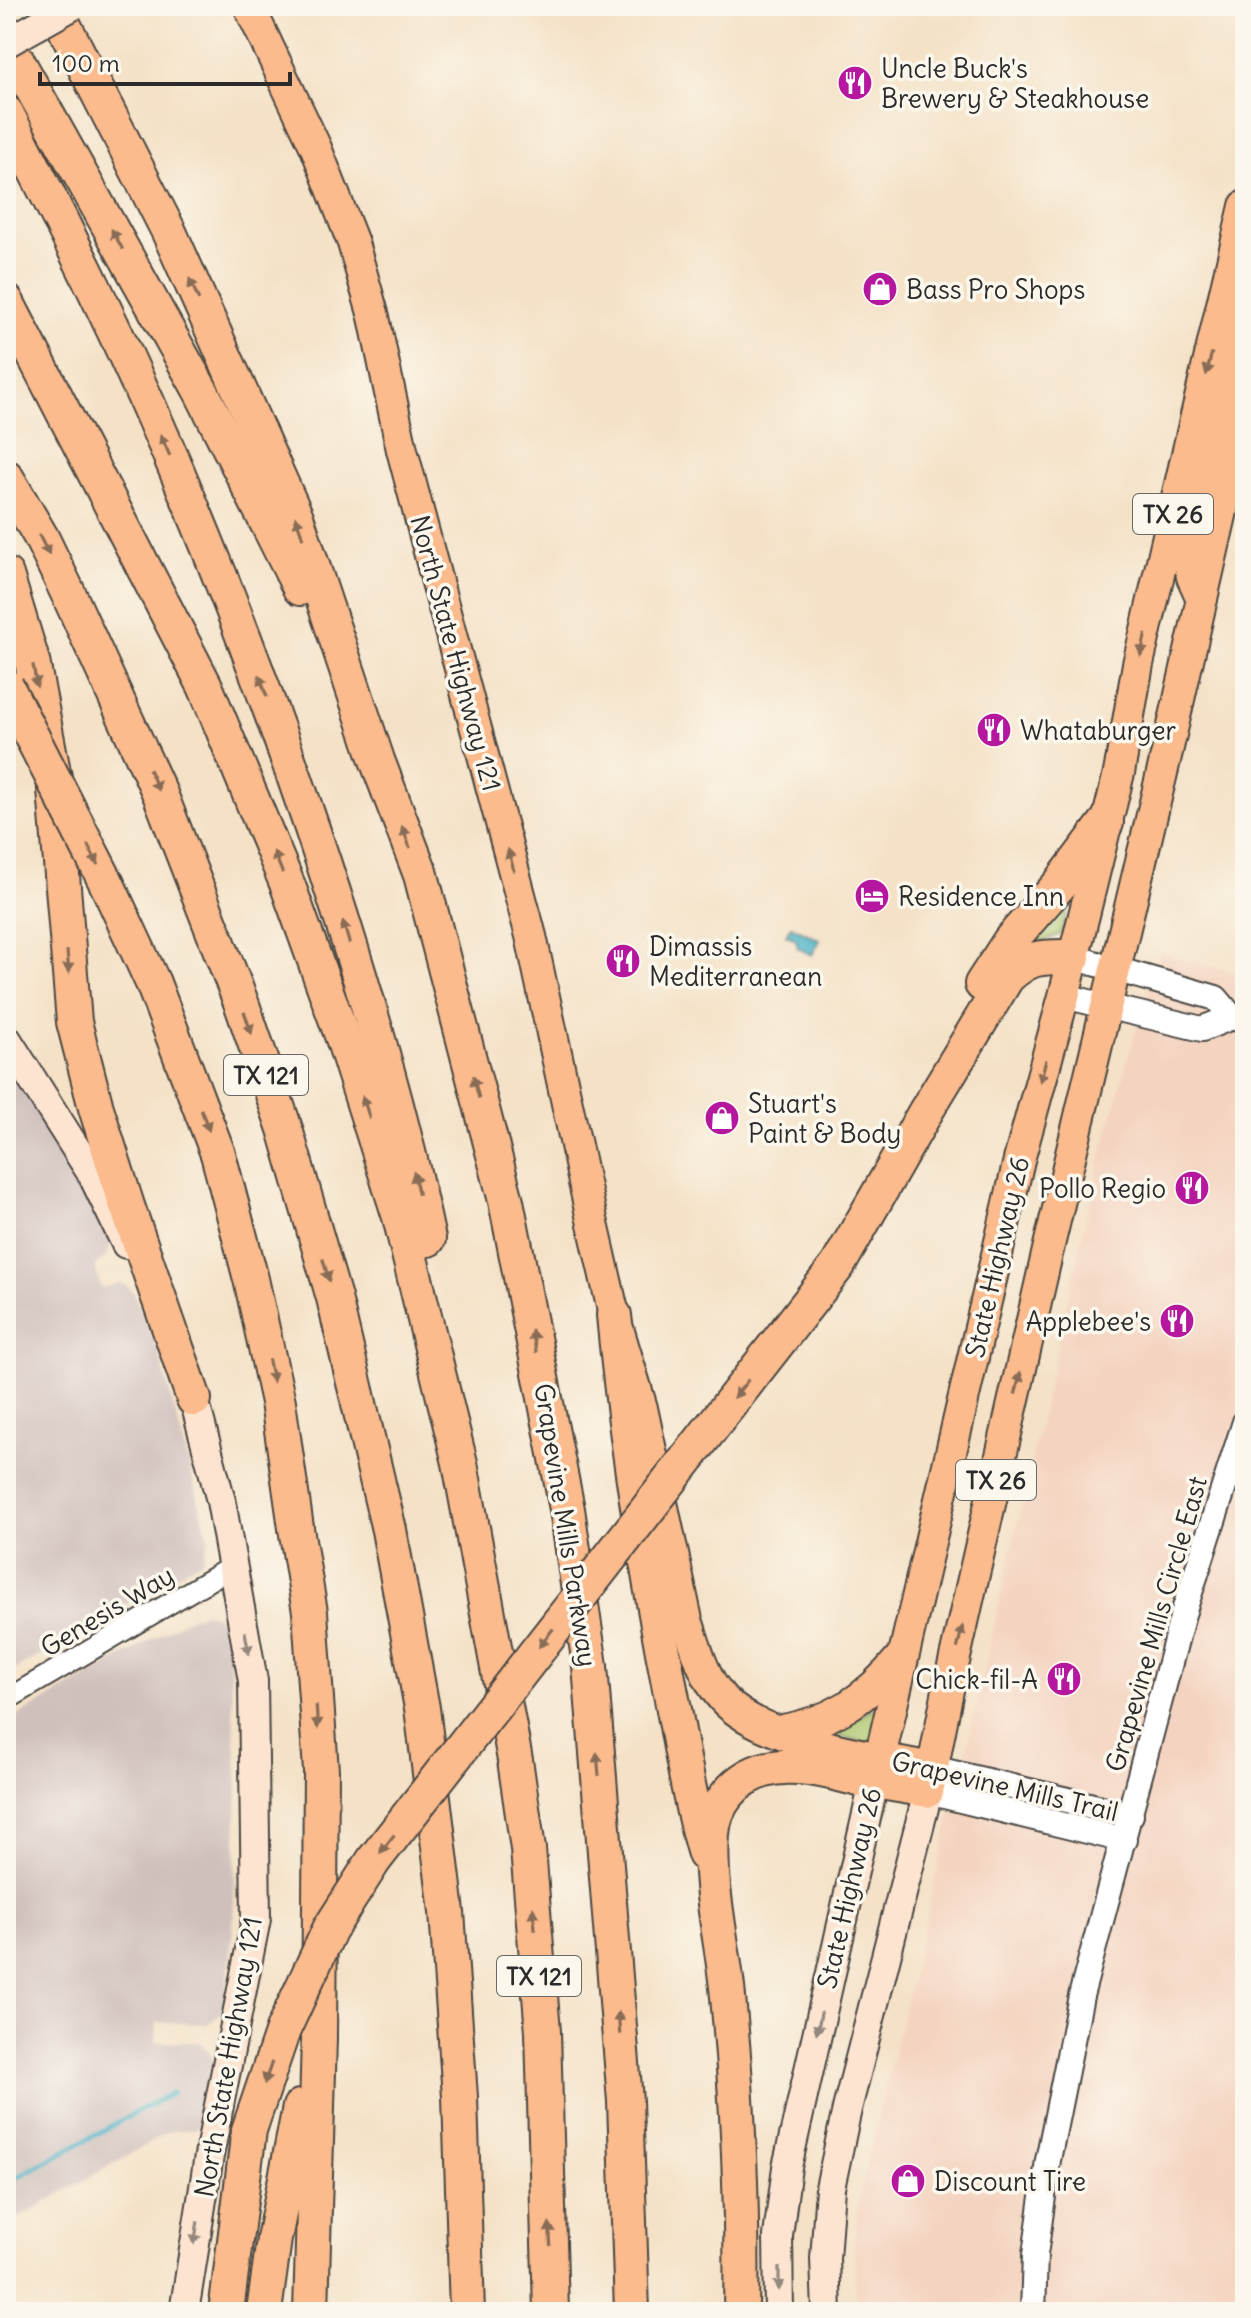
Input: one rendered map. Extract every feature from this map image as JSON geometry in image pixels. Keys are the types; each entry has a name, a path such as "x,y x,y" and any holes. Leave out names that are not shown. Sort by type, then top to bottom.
{"highway":[{"path":"54,6 169,232 296,517 377,760"},
{"path":"6,42 202,393 288,561 377,760"},
{"path":"6,113 94,287 173,463 263,686 340,909 411,1161 442,1304 446,1398"},
{"name":"TX 121","path":"6,301 205,686 288,886 344,1041 396,1202 446,1398 512,1746 528,1849 543,2032 551,2312"},
{"name":"TX 121","path":"6,477 47,548 160,794 242,1005 285,1129 334,1298 389,1530 422,1708 448,1928 460,2097 467,2312"},
{"path":"6,575 32,661 54,777 74,1022 118,1178 194,1399"},
{"path":"6,686 107,884 153,983 218,1154 251,1279 278,1402 310,1612 321,1771 319,2012 311,2312"},
{"name":"Grapevine Mills Parkway","path":"377,760 421,875 506,1201 567,1509 590,1666 608,1871 625,2101 632,2312"},
{"path":"926,1111 950,1050 994,962 1060,884 1106,823"},
{"path":"226,2312 249,2130 283,2030 345,1904 374,1860 838,1265 1007,977 1035,957 1073,957"},
{"path":"614,1315 634,1495 700,1836 713,1881 728,1991 738,2094 741,2312"},
{"path":"713,1881 714,1820 728,1794 753,1774 767,1768 795,1766 876,1770"},
{"path":"264,2312 274,2239 319,2012"}],"main road":[{"path":"6,42 72,6"},
{"name":"North State Highway 121","path":"249,6 316,148 353,243 374,317 402,450 531,936 614,1315 642,1408 687,1620 709,1680 723,1699 746,1718 772,1732"},
{"path":"260,6 269,44"},
{"name":"State Highway 26","path":"779,2312 778,2236 787,2167 876,1770 1019,1160 1064,996 1119,773 1138,664 1245,206"},
{"path":"1202,599 1188,558 1237,360 1227,290"},
{"name":"State Highway 26","path":"827,2312 825,2259 830,2188 847,2109 930,1780 1048,1250 1245,410"},
{"path":"1152,607 1170,617 1176,625 1157,727 1161,778"},
{"name":"North State Highway 121","path":"6,1038 92,1174 194,1399 221,1501 253,1681 256,1919 209,2156 184,2312"},
{"path":"772,1732 802,1727 844,1709 880,1683 904,1652"},
{"name":"Grapevine Mills Trail","path":"772,1732 876,1770 930,1780"}],"street":[{"path":"1073,957 1216,998 1239,1019"},
{"path":"1064,996 1202,1029 1239,1019"},
{"name":"Grapevine Mills Circle East","path":"1033,2312 1035,2255 1048,2160 1081,1996 1183,1614 1245,1422"},
{"name":"Genesis Way","path":"6,1700 233,1566"},
{"name":"Grapevine Mills Trail","path":"930,1780 1131,1815"},
{"name":"Grapevine Mills Trail","path":"930,1780 1124,1840"}],"shaded area":[{"path":"1160,953 1245,976 1245,2312 856,2312 854,2245 859,2198 967,1746 1091,1196"},
{"path":"6,1058 64,1145 110,1234 106,1256 95,1266 101,1288 119,1283 133,1292 158,1350 209,1539 202,1560 6,1675"},
{"path":"204,1612 216,1616 222,1623 229,1648 238,1787 233,1930 224,2012 207,2024 157,2022 156,2042 200,2042 209,2052 215,2063 205,2112 199,2127 170,2131 6,2225 6,1723"}],"green space":[{"path":"1073,889 1061,934 1019,951"},
{"path":"879,1705 873,1744 821,1732 844,1726"}],"water":[{"path":"791,926 820,940 812,955 798,948 796,939 786,935"}],"waterway":[{"path":"6,2183 172,2093"}],"place":[{"name":"Uncle Buck's Brewery & Steakhouse","path":"855,83"},
{"name":"Bass Pro Shops","path":"880,289"},
{"name":"Whataburger","path":"994,730"},
{"name":"Residence Inn","path":"872,896"},
{"name":"Dimassis Mediterranean","path":"623,961"},
{"name":"Stuart's Paint & Body","path":"722,1118"},
{"name":"Pollo Regio","path":"1192,1188"},
{"name":"Applebee's","path":"1177,1321"},
{"name":"Chick-fil-A","path":"1064,1679"},
{"name":"Discount Tire","path":"908,2181"}]}
